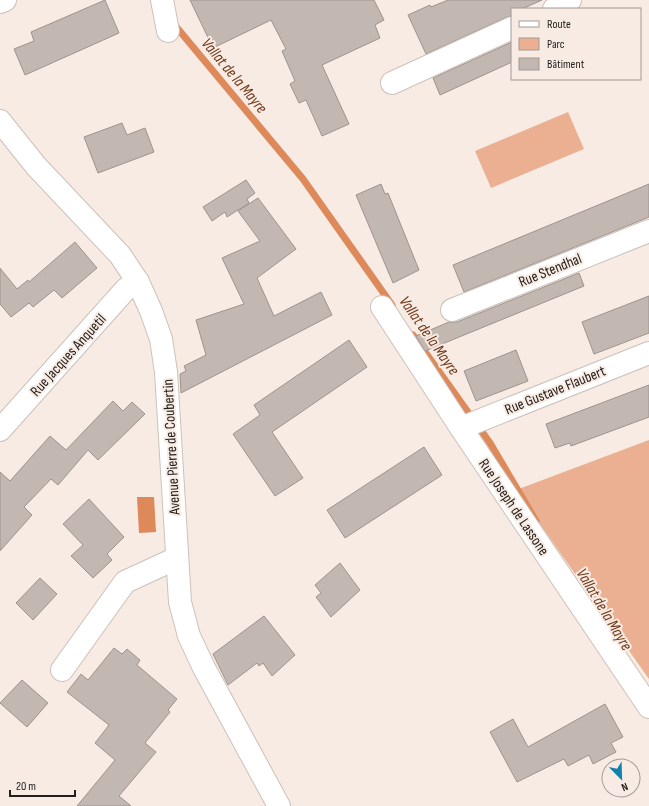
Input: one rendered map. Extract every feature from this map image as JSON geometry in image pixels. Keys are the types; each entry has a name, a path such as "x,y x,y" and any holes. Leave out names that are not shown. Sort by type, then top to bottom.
{"street":[{"path":"0,2 6,0"},
{"path":"162,0 168,31"},
{"path":"556,8 570,0"},
{"path":"392,83 511,28"},
{"name":"Avenue Pierre de Coubertin","path":"0,121 36,166 120,255 138,282 151,311 161,339 166,372 180,602 189,636 204,668 280,806"},
{"name":"Rue Stendhal","path":"452,310 649,231"},
{"name":"Rue Jacques Anquetil","path":"0,430 126,289 138,282"},
{"name":"Rue Joseph de Lassone","path":"382,307 461,428 649,707"},
{"name":"Rue Gustave Flaubert","path":"461,428 649,353"},
{"path":"62,670 125,582 177,558"}],"green space":[{"path":"568,112 584,149 491,188 475,151"},
{"path":"649,440 649,679 516,490"}],"shaded area":[{"path":"137,497 154,497 156,532 139,533"}],"building":[{"path":"105,0 119,33 25,75 14,49 34,41 31,32"},
{"path":"190,0 374,0 384,20 375,25 380,38 322,65 349,124 322,136 306,100 299,103 290,84 295,81 282,51 286,49 271,20 213,48"},
{"path":"448,0 542,0 524,8 511,8 511,16 426,54 408,15 430,5 431,7"},
{"path":"511,42 511,62 440,95 433,78"},
{"path":"122,123 127,135 145,128 154,152 98,173 84,137"},
{"path":"246,180 255,193 247,199 249,203 227,217 225,212 212,221 203,207"},
{"path":"381,184 385,194 388,193 419,270 393,283 356,195"},
{"path":"649,184 649,217 464,292 453,265"},
{"path":"258,198 296,249 257,278 274,316 321,292 332,315 181,393 180,374 186,371 184,366 206,355 196,320 244,304 222,258 260,241 238,211"},
{"path":"75,242 97,268 62,298 54,290 33,307 29,303 11,317 0,304 0,268 17,289 28,280 29,282"},
{"path":"579,273 584,286 425,351 416,336 449,322 457,322"},
{"path":"649,296 649,333 594,354 582,322"},
{"path":"349,340 367,367 272,432 303,478 275,496 233,434 260,415 254,405"},
{"path":"516,350 528,381 476,401 464,371"},
{"path":"649,385 649,417 571,446 570,443 555,448 546,424"},
{"path":"113,401 123,411 132,402 145,414 98,460 88,450 58,485 51,479 24,507 32,515 0,551 0,472 10,481 50,436 66,450"},
{"path":"424,447 442,475 345,538 327,510"},
{"path":"89,499 124,537 107,554 112,560 93,578 71,556 83,545 63,524"},
{"path":"340,563 360,590 331,617 316,597 321,593 315,585"},
{"path":"40,578 57,594 33,620 16,603"},
{"path":"264,616 295,655 272,676 263,663 259,666 257,663 228,685 213,654"},
{"path":"114,648 122,654 127,649 140,660 137,665 177,699 168,710 170,712 145,743 156,752 119,796 131,806 77,806 115,760 95,743 109,725 67,692 81,674 88,680"},
{"path":"22,680 48,703 27,727 0,703"},
{"path":"605,704 623,737 611,743 616,752 604,758 601,758 601,760 593,764 589,755 568,766 564,759 517,782 490,732 513,719 528,747"}],"waterway":[{"name":"Vallat de la Mayre","path":"173,23 303,179 392,305"},
{"name":"Vallat de la Mayre","path":"413,335 490,443 536,521"}]}
